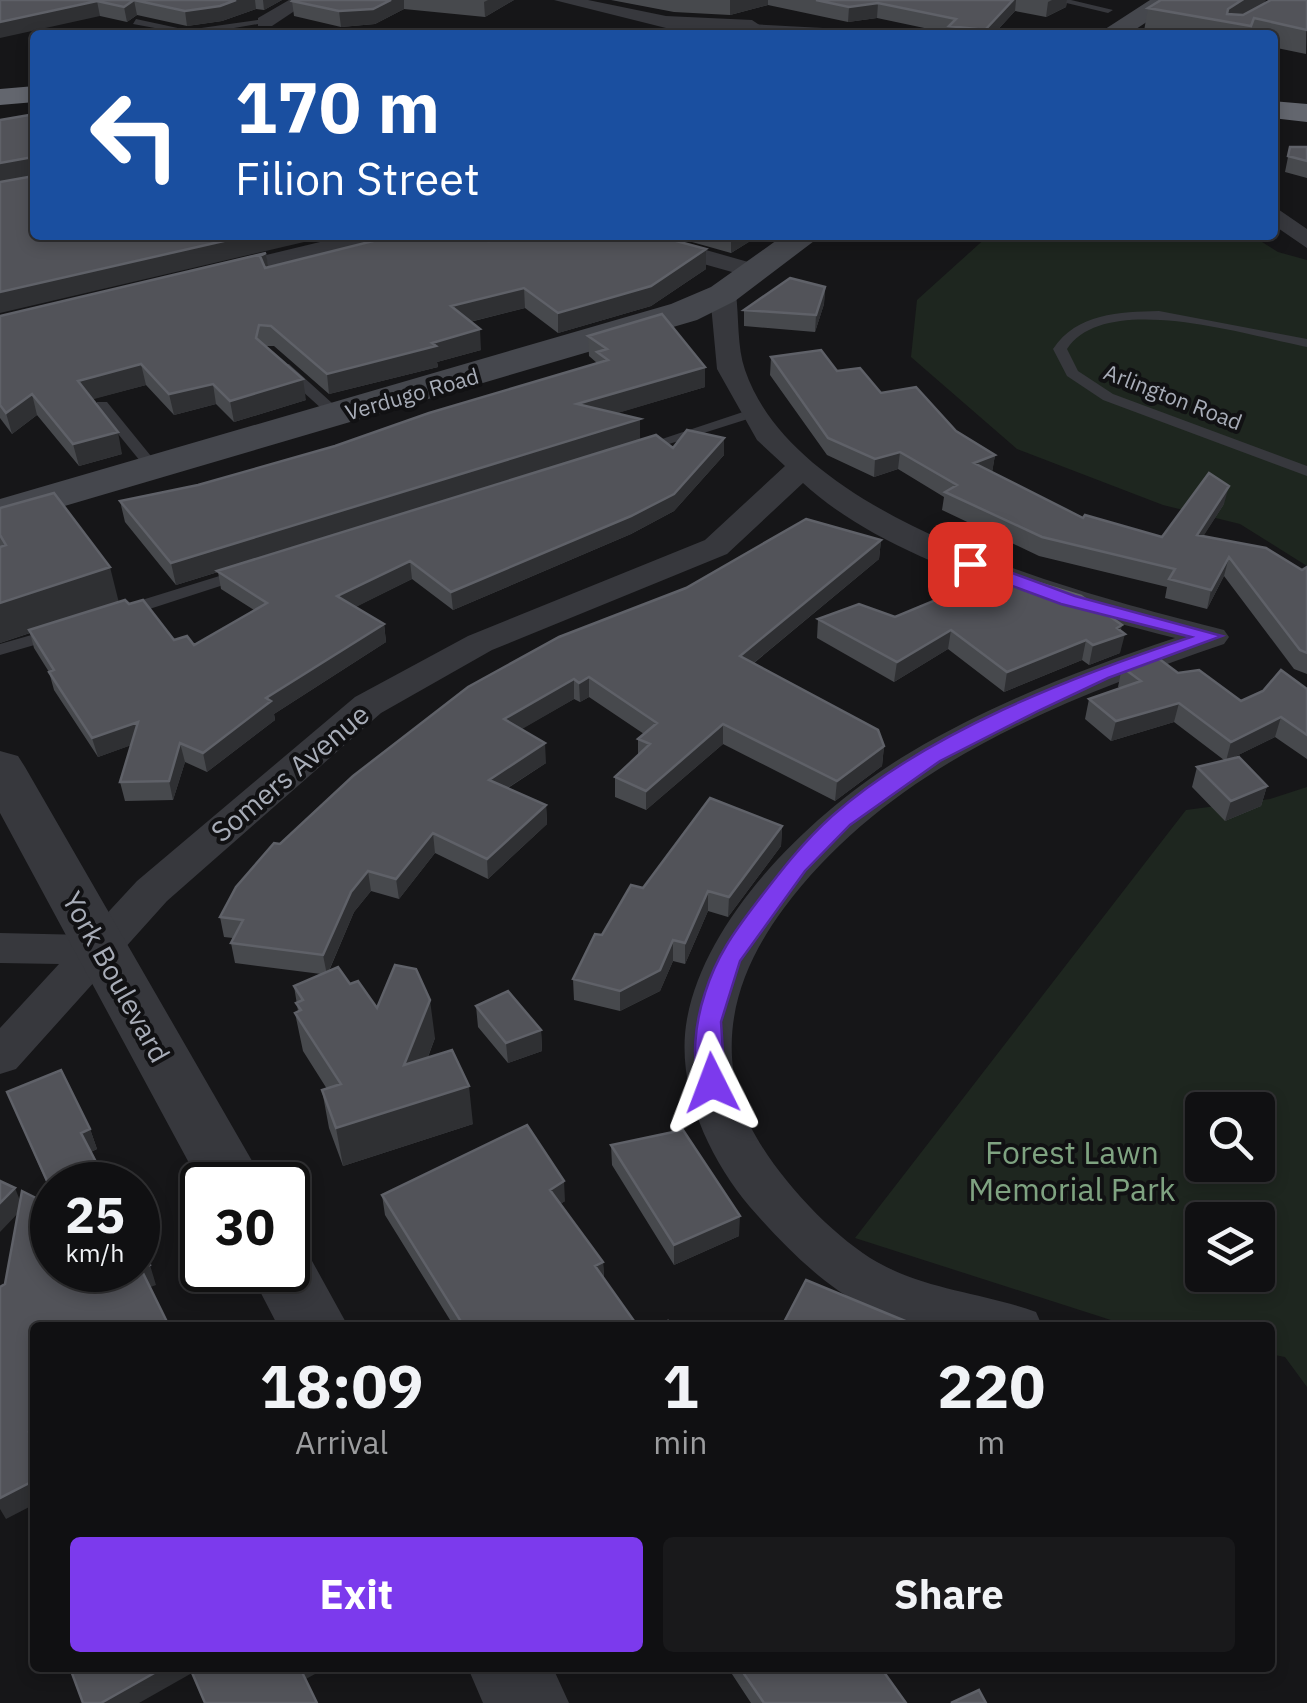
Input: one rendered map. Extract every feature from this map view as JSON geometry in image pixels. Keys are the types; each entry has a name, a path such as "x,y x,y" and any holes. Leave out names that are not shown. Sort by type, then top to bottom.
{"highway":[{"path":"0,75 30,72"},
{"path":"1281,106 1307,92"},
{"path":"0,97 30,94"},
{"path":"0,109 30,107"}],"main road":[{"path":"1080,10 1114,15 1168,0"},
{"name":"Verdugo Road","path":"0,512 611,337 723,294 799,240"}],"street":[{"path":"264,22 302,0"},
{"path":"563,0 666,22 752,26"},
{"path":"1278,217 1307,242"},
{"path":"190,280 358,240"},
{"path":"644,240 757,272"},
{"path":"723,294 720,326 734,382 749,414 800,469 876,516 970,564 1068,600 1212,636 1101,674 932,756 842,820 797,866 728,959 708,1022 712,1083 734,1149 765,1196 862,1280 993,1322"},
{"name":"Somers Avenue","path":"0,1057 152,892 368,705 480,644 716,547 800,469"},
{"name":"York Boulevard","path":"0,768 221,1162"},
{"path":"0,948 101,950"},
{"path":"295,1292 312,1322"},
{"path":"510,1672 528,1703"}],"lane":[{"path":"1058,0 1080,10"},
{"path":"136,22 173,30"},
{"path":"208,30 264,22"},
{"path":"752,26 817,30"},
{"name":"Arlington Road","path":"1307,343 1159,315 1134,316 1076,332 1060,350 1072,373 1108,397 1307,471"},
{"path":"268,352 338,416"},
{"path":"102,405 154,468"},
{"path":"618,456 749,414"},
{"path":"112,615 262,568"},
{"path":"0,650 75,626"}],"green space":[{"path":"983,240 1259,240 1278,252 1307,260 1307,566 1240,524 1163,505 1017,449 911,357 917,300"},
{"name":"Forest Lawn Memorial Park","path":"1307,787 1307,1387 1285,1357 1275,1355 1275,1322 1118,1322 855,1238 1186,810 1270,799"}],"building":[{"path":"0,0 134,0 124,7 97,1 0,22"},
{"path":"134,0 236,0 185,11"},
{"path":"293,0 391,0 373,9 339,11"},
{"path":"816,0 1013,0 985,30 949,26 956,19 878,3 849,7"},
{"path":"1161,0 1242,0 1227,14 1243,15 1271,0 1307,0 1307,30 1254,18 1251,26 1148,8"},
{"path":"30,115 30,158 0,163 0,120"},
{"path":"1290,147 1307,147 1307,161 1288,156"},
{"path":"30,177 30,240 228,240 0,292 0,182"},
{"path":"377,240 673,240 706,249 651,286 558,313 524,288 451,306 480,329 432,343 436,346 327,374 271,326 259,325 256,338 303,379 230,401 213,384 169,394 141,364 78,381 118,432 73,444 32,394 6,413 0,405 0,316 266,253 260,256 265,268"},
{"path":"790,278 825,287 816,315 744,310"},
{"path":"662,314 705,367 577,404 640,419 171,563 120,501 198,485 335,446 429,413 608,360 597,352 607,349 588,336"},
{"path":"821,350 837,371 860,368 881,393 916,387 956,431 995,455 974,463 1083,518 1085,515 1162,537 1209,473 1229,486 1197,535 1266,548 1302,570 1307,567 1307,653 1300,650 1229,557 1211,590 1169,579 1175,569 1042,537 945,492 957,485 900,452 875,459 828,438 771,357"},
{"path":"687,430 724,438 674,494 631,516 451,592 410,561 337,596 384,624 266,698 271,701 203,753 180,743 169,781 120,782 138,722 92,738 49,672 54,670 29,630 125,600 129,604 143,600 174,640 187,636 194,645 267,603 217,571 656,435 673,448"},
{"path":"54,493 110,567 0,603 0,547 6,545 0,535 0,508"},
{"path":"806,519 881,540 740,656 878,730 884,746 837,781 723,724 646,791 615,777 650,744 638,739 657,723 589,677 579,683 574,679 504,719 545,743 489,780 546,805 487,859 433,833 396,879 368,871 351,892 323,955 231,943 243,920 220,917 236,887 274,843 280,844 353,776 468,687 559,637 686,588"},
{"path":"1003,572 1081,596 1122,625 1117,628 1125,634 1093,645 1086,640 1007,672 951,630 897,662 818,619 859,604 895,617"},
{"path":"1154,655 1178,673 1199,670 1241,701 1263,691 1281,670 1307,689 1307,735 1281,717 1231,742 1179,703 1116,721 1089,699 1141,681 1122,667"},
{"path":"1239,757 1267,786 1231,801 1197,767"},
{"path":"710,798 782,826 729,897 708,891 685,943 673,940 660,970 620,991 573,979 595,934 602,935 631,885 643,888"},
{"path":"395,965 416,969 430,1000 404,1065 452,1050 469,1086 336,1128 322,1090 341,1084 295,1013 301,1010 296,1003 303,1000 294,986 338,967 350,984 358,981 377,1008"},
{"path":"508,991 541,1030 506,1043 476,1006"},
{"path":"61,1070 90,1129 81,1133 96,1162 38,1162 7,1092"},
{"path":"527,1125 564,1181 550,1190 603,1262 595,1266 635,1322 461,1322 382,1195"},
{"path":"683,1130 740,1216 674,1245 611,1145"},
{"path":"0,1181 15,1188 0,1203"},
{"path":"22,1191 30,1195 30,1292 152,1292 167,1322 30,1322 30,1483 0,1498 0,1287 5,1284"},
{"path":"806,1280 908,1322 784,1322"},
{"path":"71,1672 156,1672 101,1703 83,1703"},
{"path":"192,1672 302,1672 317,1703 205,1703"},
{"path":"743,1672 884,1672 906,1703 764,1703"},
{"path":"979,1690 986,1703 951,1703"}],"route":[{"path":"712,1083 708,1022 728,959 797,866 842,820 932,756 1101,674 1212,636 1068,600 970,564"}]}
